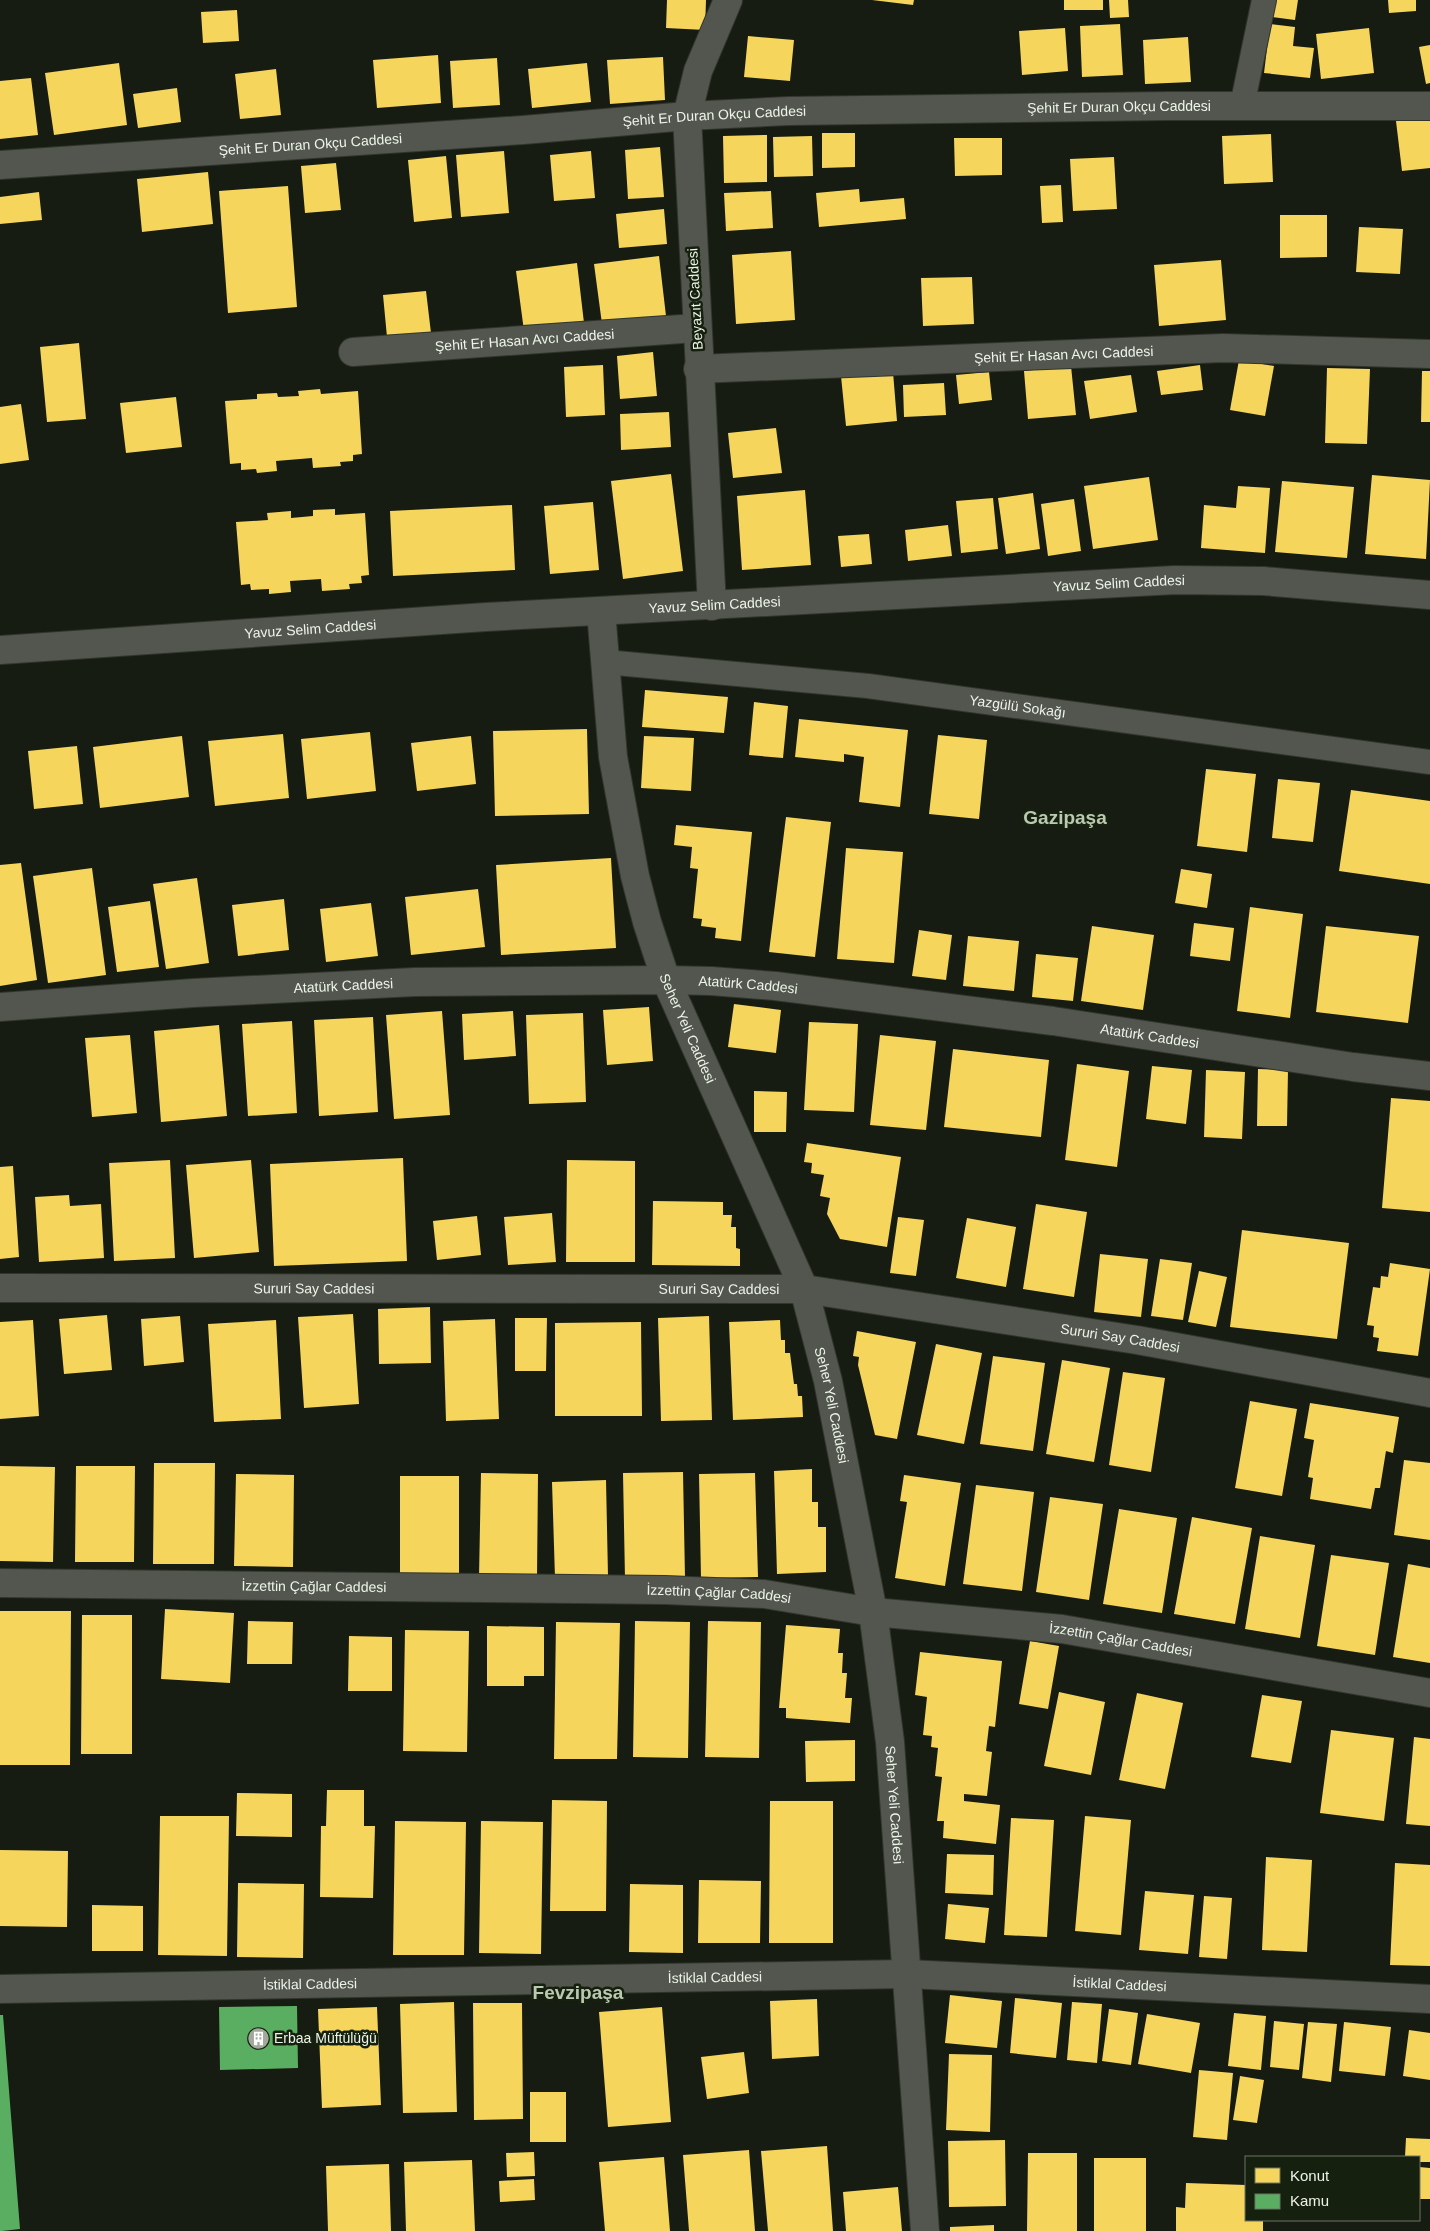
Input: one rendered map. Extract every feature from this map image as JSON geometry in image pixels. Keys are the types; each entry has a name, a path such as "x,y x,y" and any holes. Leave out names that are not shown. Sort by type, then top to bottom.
{"street":[{"name":"Beyazıt Caddesi","path":"712,606 686,116 698,71 728,0"},
{"path":"1242,106 1264,0"},
{"name":"Şehit Er Duran Okçu Caddesi","path":"0,166 513,131 686,116 788,111 1430,106"},
{"name":"Şehit Er Hasan Avcı Caddesi","path":"353,352 696,328"},
{"name":"Şehit Er Hasan Avcı Caddesi","path":"698,369 1223,348 1430,354"},
{"name":"Yavuz Selim Caddesi","path":"0,650 486,617 1175,580 1263,581 1430,595"},
{"name":"Seher Yeli Caddesi","path":"601,611 613,757 633,866 647,922 666,980 804,1289 828,1381 874,1612 890,1742 925,2231"},
{"name":"Yazgülü Sokağı","path":"605,662 868,686 1430,762"},
{"name":"Atatürk Caddesi","path":"0,1006 193,992 415,982 666,980 775,986 1043,1020 1353,1067 1430,1076"},
{"name":"Sururi Say Caddesi","path":"0,1288 804,1289 1137,1340 1430,1393"},
{"name":"İzzettin Çağlar Caddesi","path":"0,1583 665,1590 764,1594 874,1612 1062,1629 1430,1693"},
{"name":"İstiklal Caddesi","path":"0,1989 907,1974 1430,1999"}],"building: Konut":[{"path":"667,0 706,0 705,30 666,28"},
{"path":"872,0 914,0 913,5"},
{"path":"1064,0 1103,0 1103,10 1064,10"},
{"path":"1109,0 1128,0 1129,17 1110,18"},
{"path":"1275,0 1298,0 1295,20 1272,17"},
{"path":"1388,0 1416,0 1416,11 1389,13"},
{"path":"237,10 239,41 203,43 201,12"},
{"path":"1120,24 1123,75 1082,77 1080,26"},
{"path":"1270,24 1295,27 1293,46 1314,48 1310,78 1264,73"},
{"path":"1065,28 1068,71 1022,75 1019,31"},
{"path":"1369,28 1374,73 1321,79 1316,34"},
{"path":"748,36 794,40 790,81 744,77"},
{"path":"1188,37 1191,82 1145,84 1143,40"},
{"path":"1430,45 1430,83 1426,84 1419,47"},
{"path":"438,55 441,103 377,108 373,60"},
{"path":"663,57 665,100 610,104 607,60"},
{"path":"497,58 500,105 453,108 450,61"},
{"path":"119,63 127,125 54,135 45,73"},
{"path":"587,63 591,102 532,108 528,69"},
{"path":"276,69 281,115 240,119 235,74"},
{"path":"31,78 38,135 0,139 0,81"},
{"path":"177,88 181,122 138,128 133,94"},
{"path":"1430,117 1430,168 1402,171 1396,121"},
{"path":"822,133 855,133 855,167 822,168"},
{"path":"1271,134 1273,182 1224,184 1222,136"},
{"path":"767,135 767,182 724,183 723,136"},
{"path":"812,136 813,176 774,177 773,137"},
{"path":"954,138 1002,138 1002,175 955,176"},
{"path":"660,147 664,197 628,199 625,150"},
{"path":"504,151 509,213 461,217 456,155"},
{"path":"591,151 595,198 554,201 550,155"},
{"path":"446,156 452,218 414,222 408,160"},
{"path":"1114,157 1117,209 1073,211 1070,159"},
{"path":"336,163 341,210 305,213 301,166"},
{"path":"208,172 213,224 142,232 137,179"},
{"path":"1061,185 1063,222 1042,223 1040,186"},
{"path":"288,186 297,307 228,313 219,191"},
{"path":"859,189 860,202 904,198 906,219 819,227 816,193"},
{"path":"771,191 773,228 726,231 724,193"},
{"path":"39,192 42,220 0,224 0,197"},
{"path":"664,209 667,244 619,248 616,214"},
{"path":"1280,215 1327,215 1327,257 1280,258"},
{"path":"1359,227 1403,229 1400,274 1356,272"},
{"path":"791,251 795,320 736,324 732,255"},
{"path":"659,256 666,316 602,324 594,264"},
{"path":"1221,260 1226,320 1159,326 1154,265"},
{"path":"577,263 584,323 524,331 516,271"},
{"path":"972,277 974,324 923,326 921,278"},
{"path":"426,291 431,333 387,337 383,295"},
{"path":"79,343 86,419 47,422 40,347"},
{"path":"653,352 657,396 620,399 617,356"},
{"path":"1239,360 1274,366 1265,416 1230,410"},
{"path":"603,365 605,415 566,417 564,367"},
{"path":"1200,365 1203,390 1161,395 1157,371"},
{"path":"1071,366 1076,415 1028,419 1024,371"},
{"path":"1327,368 1370,369 1367,444 1325,443"},
{"path":"1422,371 1430,371 1430,422 1421,422"},
{"path":"893,372 897,421 846,426 841,376"},
{"path":"989,372 992,400 959,404 956,375"},
{"path":"1131,375 1137,412 1090,419 1084,381"},
{"path":"944,383 946,415 904,417 903,385"},
{"path":"320,389 321,394 358,391 362,454 353,455 353,461 340,462 341,466 313,468 312,458 276,461 277,471 257,473 256,469 241,470 241,463 230,464 225,401 257,399 257,394 277,393 278,397 299,396 298,391"},
{"path":"176,397 182,447 126,453 120,403"},
{"path":"21,404 29,460 0,464 0,407"},
{"path":"669,412 671,447 621,450 620,414"},
{"path":"776,428 782,473 733,478 728,433"},
{"path":"671,474 683,571 623,579 611,481"},
{"path":"1372,475 1430,480 1426,559 1365,554"},
{"path":"1149,477 1158,540 1093,549 1084,486"},
{"path":"1282,481 1354,487 1347,558 1275,552"},
{"path":"1238,486 1270,488 1265,553 1201,548 1204,505 1236,508"},
{"path":"805,490 811,565 742,570 737,496"},
{"path":"1033,493 1040,549 1006,554 998,498"},
{"path":"993,498 998,549 961,553 956,501"},
{"path":"1074,499 1081,551 1048,556 1041,504"},
{"path":"593,502 599,570 550,574 544,506"},
{"path":"512,505 515,570 393,576 390,511"},
{"path":"335,509 335,515 365,513 369,575 361,576 362,583 349,584 350,589 322,591 321,579 290,581 291,592 269,594 269,589 251,590 250,584 241,585 236,522 268,520 267,513 291,511 291,518 313,516 313,510"},
{"path":"948,525 952,556 908,561 905,530"},
{"path":"869,534 872,564 841,567 838,536"},
{"path":"645,690 728,697 724,733 642,727"},
{"path":"754,702 788,706 783,758 749,755"},
{"path":"799,719 908,730 900,807 859,802 864,757 844,754 844,762 795,757"},
{"path":"587,729 589,814 495,816 493,731"},
{"path":"370,732 376,791 307,799 301,739"},
{"path":"283,734 289,798 215,806 208,741"},
{"path":"938,735 987,740 979,819 929,814"},
{"path":"182,736 189,797 100,808 93,747"},
{"path":"471,736 476,784 417,791 411,743"},
{"path":"644,736 694,738 691,791 641,788"},
{"path":"77,746 83,804 34,809 28,751"},
{"path":"1206,769 1256,774 1247,852 1197,846"},
{"path":"1278,779 1320,783 1313,842 1272,838"},
{"path":"1351,790 1430,801 1430,884 1339,871"},
{"path":"786,817 831,822 815,957 769,952"},
{"path":"676,825 752,832 741,941 715,938 716,928 701,926 702,919 693,918 698,869 690,868 692,847 674,845"},
{"path":"846,848 903,852 894,963 837,959"},
{"path":"611,858 616,948 501,955 496,865"},
{"path":"21,863 37,980 0,986 0,865"},
{"path":"92,868 106,975 48,983 33,876"},
{"path":"1181,869 1212,874 1207,908 1175,903"},
{"path":"197,878 209,963 166,969 153,884"},
{"path":"478,889 485,947 411,955 405,897"},
{"path":"284,899 289,950 238,956 232,905"},
{"path":"150,901 159,967 117,972 108,907"},
{"path":"371,903 378,956 326,962 320,909"},
{"path":"1250,907 1303,914 1290,1018 1237,1011"},
{"path":"1194,923 1234,928 1230,961 1190,956"},
{"path":"1092,926 1154,935 1143,1010 1081,1001"},
{"path":"1326,926 1419,936 1408,1023 1316,1012"},
{"path":"919,930 952,935 946,980 912,976"},
{"path":"968,936 1019,941 1014,991 963,986"},
{"path":"1036,954 1078,958 1073,1001 1032,997"},
{"path":"734,1004 781,1010 776,1053 728,1047"},
{"path":"649,1007 653,1061 607,1065 603,1010"},
{"path":"442,1011 450,1115 394,1119 386,1015"},
{"path":"513,1011 516,1056 464,1060 462,1014"},
{"path":"583,1013 586,1102 529,1104 526,1015"},
{"path":"373,1017 378,1112 319,1116 314,1020"},
{"path":"292,1021 297,1113 248,1116 242,1024"},
{"path":"809,1022 858,1024 854,1112 804,1110"},
{"path":"219,1025 227,1116 161,1122 154,1031"},
{"path":"130,1035 137,1113 92,1117 85,1038"},
{"path":"880,1035 936,1041 926,1130 870,1125"},
{"path":"953,1049 1049,1060 1041,1137 944,1127"},
{"path":"1077,1064 1129,1071 1117,1167 1065,1160"},
{"path":"1152,1066 1192,1070 1186,1124 1146,1119"},
{"path":"1258,1069 1288,1070 1287,1126 1257,1126"},
{"path":"1206,1070 1245,1072 1242,1139 1204,1137"},
{"path":"754,1091 787,1092 786,1132 754,1132"},
{"path":"1391,1098 1430,1101 1430,1212 1382,1208"},
{"path":"807,1143 901,1157 887,1247 840,1239 827,1214 830,1198 820,1196 824,1175 811,1173 812,1163 804,1162"},
{"path":"403,1158 407,1261 274,1266 270,1164"},
{"path":"170,1160 175,1258 114,1261 109,1163"},
{"path":"251,1160 259,1252 194,1258 186,1165"},
{"path":"567,1160 635,1161 635,1262 566,1262"},
{"path":"13,1166 19,1257 0,1259 0,1167"},
{"path":"69,1195 70,1206 101,1204 104,1258 39,1262 35,1197"},
{"path":"653,1201 723,1202 723,1215 732,1215 731,1227 736,1227 736,1248 740,1249 740,1266 652,1265"},
{"path":"1036,1204 1087,1212 1074,1297 1023,1289"},
{"path":"552,1213 556,1262 508,1265 504,1217"},
{"path":"477,1216 481,1255 437,1260 433,1221"},
{"path":"898,1217 924,1220 916,1276 890,1273"},
{"path":"967,1218 1016,1227 1006,1287 956,1278"},
{"path":"1242,1230 1349,1243 1337,1339 1230,1327"},
{"path":"1100,1254 1148,1259 1141,1317 1094,1312"},
{"path":"1160,1259 1192,1263 1183,1320 1151,1316"},
{"path":"1390,1263 1430,1269 1418,1356 1377,1351 1379,1338 1373,1337 1374,1326 1367,1325 1373,1287 1380,1288 1381,1276 1388,1277"},
{"path":"1199,1271 1227,1277 1216,1327 1188,1322"},
{"path":"430,1307 431,1363 379,1364 378,1309"},
{"path":"353,1314 359,1404 304,1408 298,1317"},
{"path":"107,1315 112,1370 64,1374 59,1319"},
{"path":"180,1316 184,1362 144,1366 141,1319"},
{"path":"709,1316 712,1420 661,1421 658,1318"},
{"path":"515,1318 547,1318 546,1371 515,1371"},
{"path":"495,1319 499,1419 446,1421 443,1321"},
{"path":"33,1320 39,1416 0,1419 0,1322"},
{"path":"276,1320 281,1419 214,1422 208,1324"},
{"path":"780,1320 781,1340 785,1340 785,1353 790,1353 794,1384 797,1384 798,1396 802,1396 803,1417 733,1420 729,1322"},
{"path":"641,1322 642,1416 555,1416 555,1323"},
{"path":"857,1331 916,1342 897,1439 875,1435 858,1365 859,1357 853,1356"},
{"path":"936,1344 982,1353 964,1444 917,1435"},
{"path":"993,1356 1045,1363 1033,1451 980,1444"},
{"path":"1062,1360 1110,1368 1094,1462 1046,1454"},
{"path":"1123,1372 1165,1378 1151,1472 1109,1465"},
{"path":"1250,1401 1297,1409 1282,1496 1235,1488"},
{"path":"1310,1403 1399,1417 1393,1453 1386,1451 1380,1488 1375,1488 1371,1509 1310,1499 1313,1478 1308,1477 1314,1440 1304,1438"},
{"path":"1404,1460 1430,1463 1430,1540 1394,1535"},
{"path":"154,1463 215,1463 214,1564 153,1564"},
{"path":"0,1466 55,1467 53,1562 0,1561"},
{"path":"76,1466 135,1466 134,1562 75,1562"},
{"path":"812,1469 812,1502 818,1502 818,1527 826,1527 826,1572 777,1574 774,1471"},
{"path":"683,1472 685,1578 625,1579 623,1473"},
{"path":"481,1473 538,1474 537,1578 479,1578"},
{"path":"755,1473 758,1577 701,1578 699,1474"},
{"path":"236,1474 294,1475 293,1567 234,1566"},
{"path":"904,1475 961,1483 945,1586 895,1578 907,1502 900,1501"},
{"path":"400,1476 459,1476 459,1577 400,1577"},
{"path":"606,1480 608,1576 555,1578 552,1482"},
{"path":"976,1485 1034,1492 1022,1591 963,1584"},
{"path":"1050,1497 1103,1504 1089,1600 1036,1592"},
{"path":"1119,1509 1177,1518 1162,1613 1103,1604"},
{"path":"1192,1517 1252,1528 1235,1624 1174,1614"},
{"path":"1260,1536 1315,1545 1300,1638 1245,1629"},
{"path":"1331,1555 1389,1563 1375,1655 1317,1646"},
{"path":"1408,1564 1430,1568 1430,1663 1393,1657"},
{"path":"165,1609 234,1613 230,1683 161,1679"},
{"path":"0,1611 71,1611 70,1765 0,1765"},
{"path":"82,1615 132,1615 132,1754 81,1754"},
{"path":"248,1621 293,1622 292,1664 247,1664"},
{"path":"635,1621 690,1622 688,1758 633,1757"},
{"path":"708,1621 761,1622 759,1758 705,1757"},
{"path":"556,1622 620,1623 617,1759 554,1759"},
{"path":"786,1625 840,1629 838,1653 843,1653 842,1673 847,1673 845,1698 852,1698 850,1723 786,1718 786,1708 779,1708"},
{"path":"487,1626 544,1627 544,1676 524,1676 524,1686 487,1686"},
{"path":"405,1630 469,1631 467,1752 403,1751"},
{"path":"349,1636 392,1637 392,1691 348,1691"},
{"path":"1030,1641 1059,1646 1048,1709 1019,1704"},
{"path":"920,1652 1002,1661 995,1727 989,1726 986,1751 992,1752 987,1796 964,1794 964,1801 1000,1805 996,1844 943,1838 944,1821 937,1821 942,1777 935,1776 938,1748 931,1747 932,1736 923,1735 927,1697 915,1695"},
{"path":"1059,1692 1105,1702 1091,1775 1044,1766"},
{"path":"1137,1693 1183,1703 1165,1789 1119,1780"},
{"path":"1262,1695 1302,1701 1291,1763 1251,1757"},
{"path":"1331,1730 1394,1738 1384,1821 1320,1813"},
{"path":"1414,1737 1430,1739 1430,1826 1406,1824"},
{"path":"855,1740 855,1781 806,1782 805,1741"},
{"path":"327,1790 364,1790 364,1826 375,1826 373,1898 320,1897 321,1826 326,1826"},
{"path":"237,1793 292,1794 292,1837 236,1836"},
{"path":"552,1800 607,1801 606,1911 550,1911"},
{"path":"770,1801 833,1801 833,1943 769,1943"},
{"path":"160,1816 229,1816 227,1956 158,1955"},
{"path":"1085,1816 1131,1820 1121,1935 1075,1931"},
{"path":"1011,1818 1054,1820 1047,1937 1004,1935"},
{"path":"395,1821 466,1822 464,1955 393,1955"},
{"path":"481,1821 543,1822 541,1954 479,1953"},
{"path":"0,1850 68,1851 67,1927 0,1926"},
{"path":"947,1854 994,1855 993,1895 945,1893"},
{"path":"1266,1857 1312,1860 1307,1952 1262,1950"},
{"path":"1395,1863 1430,1865 1430,1966 1390,1965"},
{"path":"699,1880 761,1881 760,1943 698,1943"},
{"path":"238,1883 304,1884 303,1958 237,1957"},
{"path":"630,1884 683,1885 683,1953 629,1952"},
{"path":"1145,1891 1194,1895 1188,1954 1139,1950"},
{"path":"1204,1896 1232,1898 1227,1959 1199,1957"},
{"path":"948,1904 989,1908 985,1943 945,1939"},
{"path":"92,1905 143,1906 143,1951 92,1951"},
{"path":"950,1995 1002,2001 997,2048 945,2043"},
{"path":"1015,1998 1062,2003 1056,2058 1010,2053"},
{"path":"817,1999 819,2056 772,2059 770,2001"},
{"path":"454,2002 457,2112 403,2113 400,2004"},
{"path":"1072,2002 1102,2004 1097,2063 1067,2060"},
{"path":"473,2003 522,2003 523,2119 474,2120"},
{"path":"377,2007 381,2105 322,2108 318,2009"},
{"path":"662,2007 671,2122 608,2127 599,2012"},
{"path":"1109,2009 1138,2013 1131,2065 1102,2061"},
{"path":"1234,2013 1266,2016 1261,2070 1228,2066"},
{"path":"1147,2014 1200,2023 1191,2073 1138,2064"},
{"path":"1274,2021 1304,2024 1299,2070 1270,2067"},
{"path":"1308,2022 1337,2024 1331,2082 1302,2078"},
{"path":"1344,2022 1391,2027 1385,2076 1339,2071"},
{"path":"1409,2030 1430,2033 1430,2080 1403,2076"},
{"path":"744,2052 749,2093 707,2099 701,2057"},
{"path":"949,2054 992,2055 990,2132 946,2130"},
{"path":"1199,2070 1233,2073 1227,2140 1193,2137"},
{"path":"1240,2076 1264,2080 1257,2123 1233,2120"},
{"path":"530,2092 566,2092 566,2142 530,2142"},
{"path":"1406,2138 1430,2139 1430,2162 1420,2162 1420,2156 1405,2156"},
{"path":"1005,2140 1006,2206 949,2207 948,2141"},
{"path":"827,2146 833,2231 768,2231 761,2151"},
{"path":"749,2150 755,2231 689,2231 683,2155"},
{"path":"534,2152 535,2176 507,2177 506,2153"},
{"path":"1028,2153 1077,2153 1077,2231 1027,2231"},
{"path":"664,2157 670,2231 605,2231 599,2162"},
{"path":"1094,2158 1146,2158 1146,2231 1094,2231"},
{"path":"472,2160 475,2231 406,2231 404,2162"},
{"path":"389,2164 391,2231 328,2231 326,2166"},
{"path":"1420,2167 1430,2168 1430,2199 1420,2199"},
{"path":"534,2179 535,2200 500,2202 499,2181"},
{"path":"1186,2183 1245,2185 1245,2221 1263,2221 1263,2231 1176,2231 1176,2207 1185,2208"},
{"path":"898,2187 902,2231 846,2231 843,2192"},
{"path":"994,2225 994,2231 950,2231 950,2227"}],"building: Kamu":[{"name":"Erbaa Müftülüğü","path":"297,2006 298,2068 220,2070 219,2007"},
{"path":"0,2015 3,2015 20,2229 2,2231 0,2231"}],"place":[{"name":"Erbaa Müftülüğü","path":"258,2038"}],"district":[{"name":"Gazipaşa","path":"1065,817"},
{"name":"Fevzipaşa","path":"578,1992"}]}
